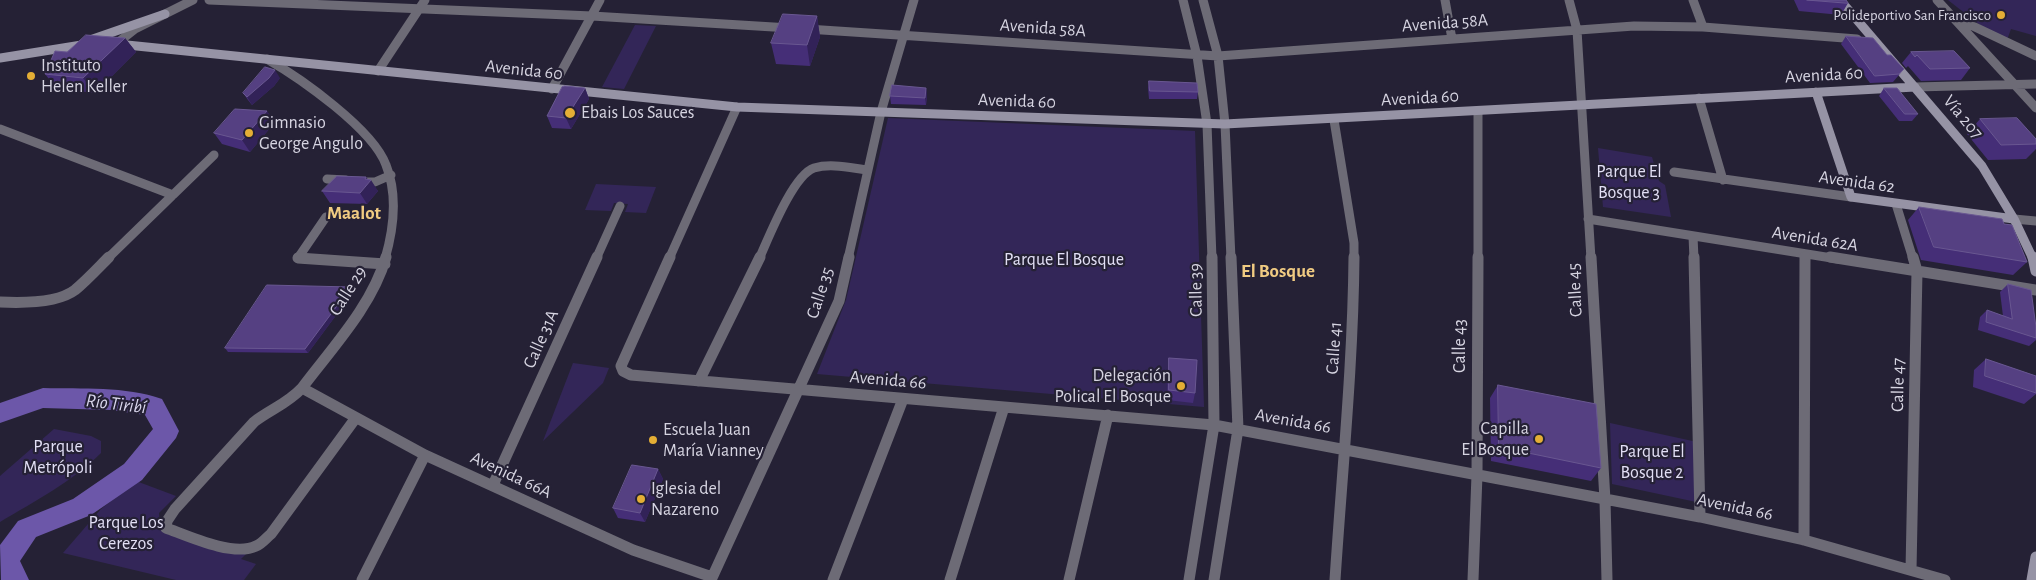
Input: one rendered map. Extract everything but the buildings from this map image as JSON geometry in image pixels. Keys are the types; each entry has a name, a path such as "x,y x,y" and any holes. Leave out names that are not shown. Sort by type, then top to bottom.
{"street":[{"path":"116,44 135,29 193,0"},
{"name":"Avenida 58A","path":"209,0 592,16 1197,56 1634,26 1703,27 1874,40"},
{"path":"378,70 424,0"},
{"path":"552,89 600,0"},
{"name":"Calle 35","path":"711,579 838,301 881,112 902,35 914,0"},
{"name":"Calle 39","path":"1183,0 1197,56 1206,124 1213,297 1214,425 1189,580"},
{"name":"Calle 39","path":"1203,0 1218,56 1225,124 1238,429 1214,580"},
{"path":"1445,0 1452,39"},
{"name":"Calle 45","path":"1569,0 1577,30 1606,500 1607,580"},
{"path":"1693,0 1703,27"},
{"name":"Vía 207","path":"1840,0 1982,166 2014,219 2032,257 2036,271"},
{"path":"1937,0 2036,108"},
{"path":"70,46 165,14"},
{"path":"1952,16 2036,56"},
{"name":"Avenida 60","path":"0,58 70,46 96,43 116,44 737,107 1206,124 1334,120 1915,87 2036,84"},
{"name":"Calle 29","path":"266,58 302,80 332,103 375,146 387,164 390,174 394,200 391,243 385,264 373,289 302,388 291,400 266,413 254,422 231,445 175,509 167,521 166,528 200,541 241,549 256,546 270,534 356,419"},
{"path":"1816,92 1851,197"},
{"path":"1699,98 1723,180"},
{"name":"Avenida 66","path":"737,107 621,366 623,371 631,375 903,399 1108,414 1214,425 1700,517 1804,540 1945,580"},
{"name":"Calle 43","path":"1473,580 1477,475 1478,111"},
{"name":"Calle 41","path":"1334,120 1354,243 1353,333 1343,448 1335,580"},
{"path":"0,129 173,195"},
{"path":"0,302 41,301 62,297 74,291 214,155"},
{"path":"699,381 795,185 803,175 814,168 836,167 868,170"},
{"name":"Avenida 62","path":"1674,172 1896,204 2036,221"},
{"path":"327,179 369,183 390,174"},
{"name":"Calle 47","path":"1896,204 1917,271 1911,570"},
{"name":"Calle 31A","path":"493,485 620,206"},
{"path":"326,217 298,258 385,264"},
{"name":"Avenida 62A","path":"1588,219 1805,255 2036,290"},
{"path":"1693,236 1700,517"},
{"path":"1804,540 1805,255"},
{"name":"Avenida 66A","path":"302,388 425,455 633,550 711,579"},
{"path":"832,580 903,399"},
{"path":"950,580 1004,407"},
{"path":"1069,580 1108,414"},
{"path":"362,580 425,455"},
{"path":"2032,580 2036,558"}],"green space":[{"name":"Polideportivo San Francisco","path":"1948,0 2036,0 2036,36 2011,29 2007,40 1980,25"},
{"path":"635,25 656,26 624,89 602,87"},
{"name":"Parque El Bosque","path":"888,118 1195,131 1204,407 817,374 846,300"},
{"name":"Parque El Bosque 3","path":"1598,148 1652,157 1659,181 1665,185 1671,217 1603,207"},
{"path":"596,184 656,187 646,213 625,212 628,204 614,203 611,211 585,210"},
{"path":"573,363 609,368 603,383 543,441"},
{"name":"Parque El Bosque 2","path":"1610,423 1697,442 1701,503 1612,484"},
{"name":"Parque Metrópoli","path":"54,429 91,436 101,441 101,453 66,482 0,522 0,476"},
{"name":"Parque Los Cerezos","path":"136,481 176,496 159,513 160,526 246,554 241,559 256,564 244,580 176,580 63,553 101,509"}],"waterway":[{"name":"Río Tiribí","path":"0,413 43,398 111,400 153,406 167,431 133,472 82,507 27,529 5,560 15,580"}],"place":[{"name":"Polideportivo San Francisco","path":"2001,15"},
{"name":"Instituto Helen Keller","path":"31,76"},
{"name":"Ebais Los Sauces","path":"570,113"},
{"name":"Gimnasio George Angulo","path":"249,133"},
{"name":"Delegación Polical El Bosque","path":"1181,386"},
{"name":"Capilla El Bosque","path":"1539,439"},
{"name":"Escuela Juan María Vianney","path":"653,440"},
{"name":"Iglesia del Nazareno","path":"641,499"}],"district":[{"name":"Maalot","path":"354,213"},
{"name":"El Bosque","path":"1278,271"}]}
